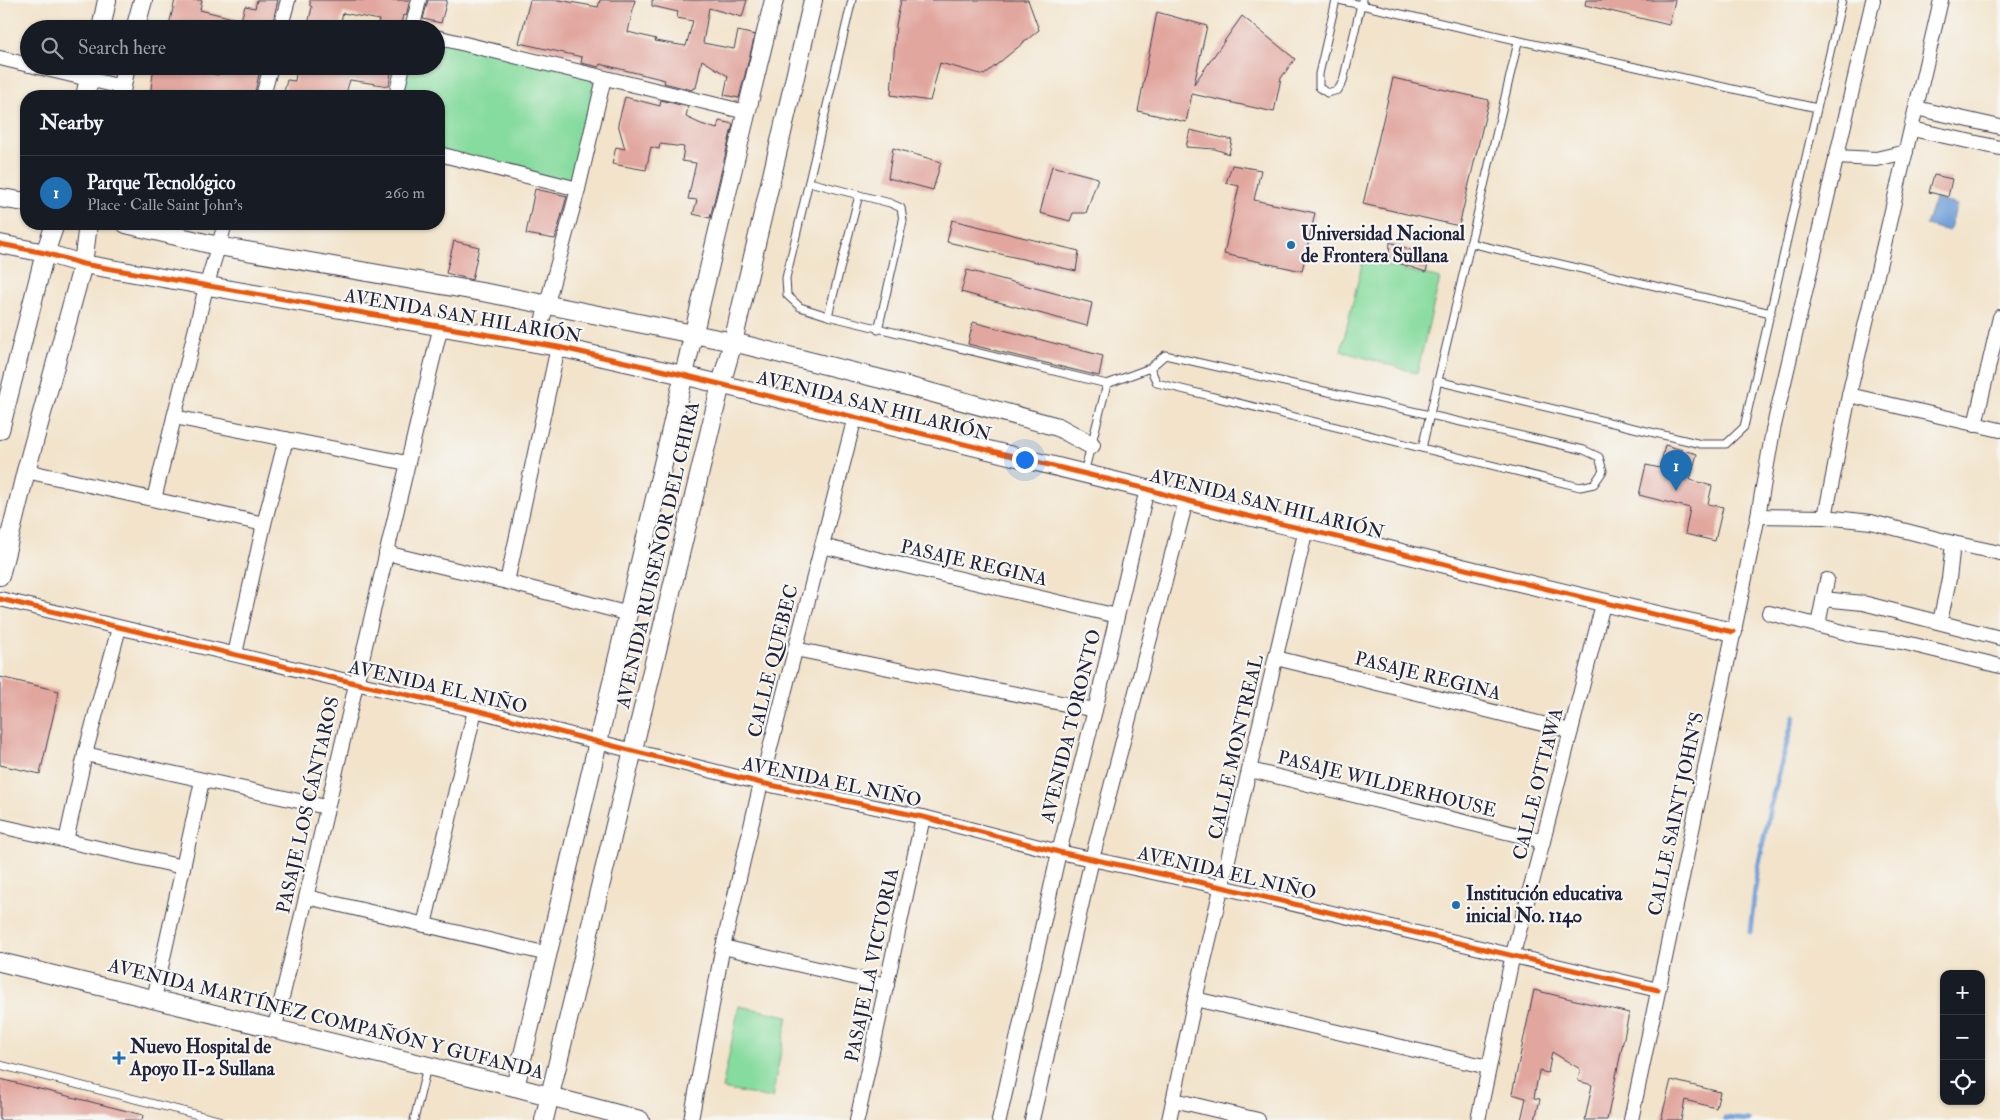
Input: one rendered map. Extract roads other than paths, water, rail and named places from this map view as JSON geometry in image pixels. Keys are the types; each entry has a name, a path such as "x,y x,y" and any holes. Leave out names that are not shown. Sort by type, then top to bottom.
{"street":[{"path":"103,20 107,0"},
{"path":"137,20 143,0"},
{"path":"282,20 288,0"},
{"path":"414,20 419,0"},
{"path":"515,1087 629,614 683,375 774,0"},
{"name":"AVENIDA RUISEÑOR DEL CHIRA","path":"544,1120 548,1096 721,384 733,342 813,0"},
{"name":"CALLE SAINT JOHN'S","path":"1631,1120 1732,632 1758,516 1774,430 1873,0"},
{"path":"1825,517 1849,395 1942,0"},
{"path":"445,39 746,112"},
{"path":"0,58 20,63"},
{"path":"86,90 90,75"},
{"path":"93,75 119,90"},
{"path":"121,90 124,75"},
{"path":"265,90 269,75"},
{"path":"397,90 401,75"},
{"path":"536,344 578,189 604,78"},
{"path":"1916,108 2000,127"},
{"path":"1912,129 2000,148"},
{"path":"1836,157 1876,159 1906,152"},
{"path":"445,156 578,189"},
{"path":"0,198 20,201"},
{"path":"0,430 5,382 53,230"},
{"path":"0,576 26,470 83,264 87,230"},
{"name":"AVENIDA SAN HILARIÓN","path":"151,230 218,246 546,304 733,342 885,380 1058,428 1091,445"},
{"path":"154,499 206,287 223,230"},
{"name":"AVENIDA SAN HILARIÓN","path":"0,244 45,252 83,264 558,347 683,375 1084,473 1186,501 1306,529 1603,604 1732,632"},
{"path":"1975,425 2000,317"},
{"name":"PASAJE LOS CÁNTAROS","path":"274,1030 441,326"},
{"path":"507,582 558,347"},
{"path":"1849,395 2000,430"},
{"path":"174,417 407,463"},
{"name":"CALLE QUEBEC","path":"690,1120 723,947 761,783 855,417"},
{"path":"235,654 264,524 286,439"},
{"path":"26,470 264,524"},
{"name":"AVENIDA TORONTO","path":"999,1120 1059,852 1095,710 1147,489"},
{"path":"1032,1120 1092,859 1186,501"},
{"path":"1758,516 1825,517 1871,522 2000,553"},
{"name":"CALLE MONTREAL","path":"1169,1120 1195,998 1306,529"},
{"path":"1940,622 1949,579 1952,543"},
{"name":"PASAJE REGINA","path":"822,546 1117,616"},
{"path":"386,553 629,614"},
{"path":"1818,625 1827,580"},
{"path":"1823,599 1863,603 2000,638"},
{"name":"AVENIDA EL NIÑO","path":"0,600 475,710 633,752 761,783 924,817 1059,852 1222,887 1513,954 1658,990"},
{"name":"CALLE OTTAWA","path":"1478,1120 1513,954 1544,841 1603,604"},
{"path":"1769,613 1859,636 1902,642 2000,666"},
{"path":"66,841 85,754 119,628"},
{"path":"795,649 1095,710"},
{"name":"PASAJE REGINA","path":"1276,658 1571,730"},
{"path":"424,925 475,710"},
{"path":"85,754 326,807"},
{"name":"PASAJE WILDERHOUSE","path":"1250,770 1544,841"},
{"path":"154,999 202,781"},
{"name":"PASAJE LA VICTORIA","path":"857,1120 924,817"},
{"path":"0,826 183,867"},
{"path":"307,897 548,954"},
{"path":"723,947 887,985"},
{"name":"AVENIDA MARTÍNEZ COMPAÑÓN Y GUFANDA","path":"0,962 515,1087 640,1120"},
{"path":"1195,998 1488,1067"},
{"path":"1174,1100 1258,1120"}],"lane":[{"path":"852,0 786,278 787,295 800,308 878,330 1107,384 1150,368 1165,355 1584,450 1599,458 1603,471 1594,484 1580,487 1157,383 1150,368"},
{"path":"1361,3 1343,81 1338,90 1327,93 1319,86 1318,74 1337,0 1361,3 1518,42 1817,108"},
{"path":"1437,381 1701,444 1726,444 1744,427 1842,0"},
{"path":"1422,448 1518,42"},
{"path":"809,182 890,203 901,208 903,221 878,330"},
{"path":"828,316 859,195"},
{"path":"1470,243 1771,313"},
{"path":"1084,473 1107,384"},
{"path":"0,1065 218,1120"},
{"path":"414,1120 427,1066"}],"water":[{"path":"1935,199 1957,205 1949,231 1926,225"}],"waterway":[{"path":"1750,932 1757,873 1770,807 1794,716"},
{"path":"1725,1118 1748,1120"}],"place":[{"name":"Universidad Nacional de Frontera Sullana","path":"1291,245"},
{"name":"Parque Tecnológico","path":"1676,491"},
{"name":"Institución educativa inicial No. 1140","path":"1456,905"},
{"name":"Nuevo Hospital de Apoyo II-2 Sullana","path":"119,1058"}]}
